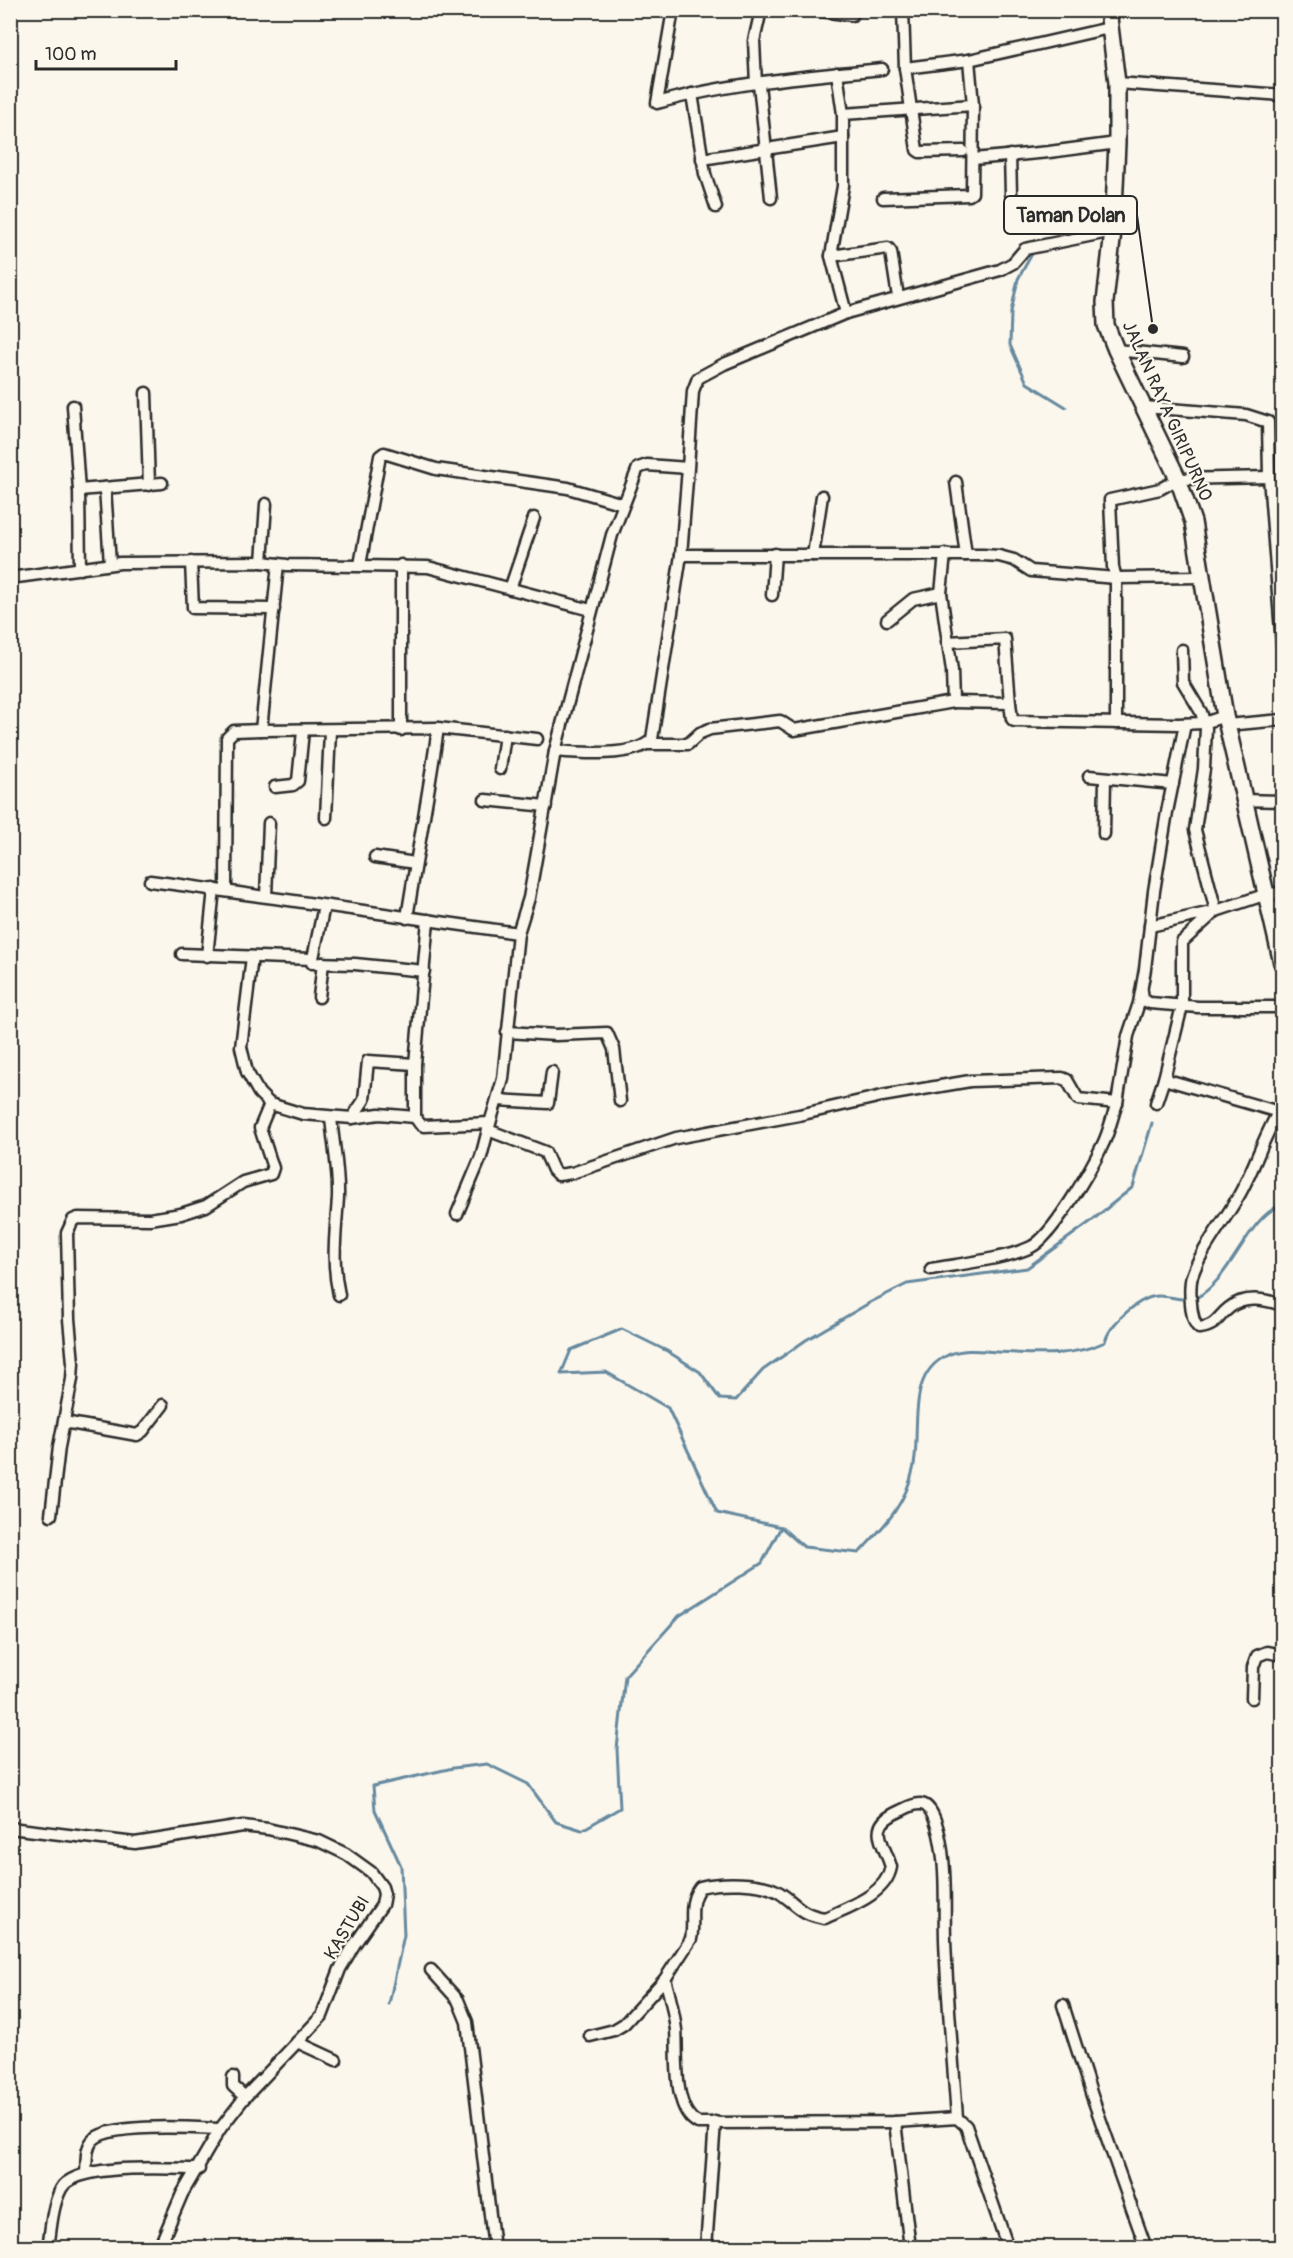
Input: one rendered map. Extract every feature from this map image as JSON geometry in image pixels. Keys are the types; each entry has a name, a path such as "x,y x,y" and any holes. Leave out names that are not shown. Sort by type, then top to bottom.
{"main road":[{"name":"JALAN RAYA GIRIPURNO","path":"1108,10 1117,83 1117,143 1113,231 1105,308 1107,325 1116,350 1178,479 1193,522 1226,720 1243,800 1275,893 1282,963"}],"street":[{"path":"673,10 657,103 692,94 757,84 882,69"},
{"path":"760,10 754,40 771,198"},
{"path":"813,10 852,15 855,10"},
{"path":"903,10 905,68 918,151 963,151"},
{"path":"905,68 969,60 1109,28"},
{"path":"883,198 971,194 974,190 973,105 969,60"},
{"path":"837,73 843,114 843,186 831,256 846,313"},
{"path":"1117,83 1282,95"},
{"path":"692,94 702,159 716,207"},
{"path":"843,114 973,105"},
{"path":"702,159 843,137"},
{"path":"973,159 1117,143"},
{"path":"1010,154 1011,194"},
{"path":"647,744 652,739 681,555 693,391 698,378 724,364 846,313 1000,270 1025,249 1113,231"},
{"path":"831,256 888,248 891,252 898,297"},
{"path":"1116,350 1183,357"},
{"path":"146,393 149,484"},
{"path":"74,406 79,490 80,569"},
{"path":"1144,407 1246,415 1268,422 1269,477 1282,645"},
{"path":"360,565 380,456 384,453 436,469 547,484 624,504"},
{"path":"457,1214 481,1157 503,1079 518,933 529,898 555,751 612,535 638,468 647,465 688,468"},
{"path":"1116,723 1116,578 1113,567 1109,502 1114,498 1157,490 1178,479 1269,477"},
{"path":"956,482 966,555"},
{"path":"79,490 162,483"},
{"path":"105,488 110,564"},
{"path":"813,555 822,496"},
{"path":"262,562 266,504"},
{"path":"510,589 534,518"},
{"path":"772,595 775,554"},
{"path":"681,555 945,554 999,556 1014,560 1031,571 1116,578 1203,577"},
{"path":"945,554 941,593 952,671 953,702"},
{"path":"191,562 193,608 274,609"},
{"path":"10,578 110,564 262,562 402,565 428,567 591,610"},
{"path":"261,730 278,564"},
{"path":"401,730 402,565"},
{"path":"887,620 913,599 941,593"},
{"path":"947,642 1005,639 1013,721 1197,723 1226,720 1282,720"},
{"path":"932,1269 1027,1249 1037,1243 1064,1211 1103,1145 1117,1103 1128,1036 1142,983 1154,891 1173,784 1201,712 1183,682 1182,650"},
{"path":"555,751 609,754 647,744 688,744 700,733 710,729 780,721 796,729 953,702 1010,703"},
{"path":"1197,723 1207,734 1195,830 1213,912"},
{"path":"407,918 415,863 429,795 438,728"},
{"path":"226,890 227,738 234,731 438,728 537,739"},
{"path":"275,787 298,781 303,731"},
{"path":"326,818 330,731"},
{"path":"500,769 505,735"},
{"path":"1089,776 1173,784"},
{"path":"1104,778 1104,834"},
{"path":"485,800 546,806"},
{"path":"1243,800 1282,801"},
{"path":"266,896 269,823"},
{"path":"375,857 415,863"},
{"path":"150,880 518,933"},
{"path":"207,956 214,889"},
{"path":"1150,926 1213,912 1275,893"},
{"path":"319,997 314,965 324,906"},
{"path":"1156,1103 1164,1079 1178,1005 1182,942 1213,912"},
{"path":"428,920 415,1064 415,1117 420,1125 424,1126 489,1127 545,1152 555,1172 561,1175 676,1138 799,1115 882,1096 970,1081 1062,1078 1067,1080 1078,1099 1117,1103"},
{"path":"182,954 252,957 314,965 355,964 424,971"},
{"path":"252,957 243,1022 242,1057 252,1083 270,1104 303,1114 331,1117 352,1118 379,1114 415,1117"},
{"path":"1142,983 1143,1000 1150,1004 1282,1007"},
{"path":"507,1032 556,1035 607,1033 614,1049 620,1101"},
{"path":"352,1118 365,1097 369,1060 415,1064"},
{"path":"498,1100 548,1103 552,1072"},
{"path":"1164,1079 1281,1109 1239,1195 1196,1266 1191,1281 1191,1296 1194,1322 1199,1328 1212,1326 1229,1308 1248,1299 1263,1299 1282,1305"},
{"path":"51,1515 73,1363 67,1281 69,1225 78,1218 139,1219 181,1214 206,1206 243,1182 271,1174 273,1168 260,1128 270,1104"},
{"path":"331,1117 338,1194 333,1253 334,1275 339,1295"},
{"path":"64,1422 137,1435 143,1431 163,1405"},
{"path":"1252,1698 1253,1667 1257,1656 1267,1652 1282,1655"},
{"path":"590,2036 614,2030 624,2024 665,1979 691,1939 693,1932 690,1912 696,1892 700,1887 731,1882 769,1889 779,1892 806,1913 825,1918 877,1890 888,1878 891,1867 880,1843 881,1823 890,1815 910,1806 921,1804 927,1806 939,1834 944,1869 945,1940 957,2118 966,2126 1008,2247"},
{"name":"KASTUBI","path":"10,1828 135,1843 243,1826 319,1841 346,1854 371,1872 382,1887 384,1899 382,1905 340,1969 322,2016 245,2097 220,2129 199,2169 182,2194 159,2247"},
{"path":"431,1970 458,2000 467,2022 494,2247"},
{"path":"665,1979 673,2007 677,2073 682,2099 688,2116 698,2123 895,2122 957,2118"},
{"path":"1063,2005 1092,2096 1146,2247"},
{"path":"297,2042 336,2060"},
{"path":"233,2077 233,2086 245,2097"},
{"path":"706,2247 715,2122"},
{"path":"895,2122 910,2247"},
{"path":"86,2173 87,2149 93,2139 104,2133 158,2127 220,2129"},
{"path":"48,2247 61,2188 74,2177 86,2173 144,2168 199,2169"}],"waterway":[{"path":"1033,252 1018,279 1011,312 1010,345 1027,383 1066,407"},
{"path":"389,2004 404,1935 401,1866 375,1810 373,1786 453,1768 487,1764 528,1784 556,1822 582,1830 620,1808 617,1749 625,1676 679,1616 762,1563 781,1527 717,1513 668,1408 606,1372 561,1374 571,1350 622,1329 667,1351 700,1372 720,1399 736,1400 763,1370 806,1340 907,1284 1027,1268 1133,1187 1152,1123"},
{"path":"1194,1299 1207,1291 1218,1279 1259,1222 1282,1205"},
{"path":"781,1527 804,1547 859,1553 892,1515 905,1494 913,1470 920,1390 925,1376 934,1364 948,1355 972,1350 1038,1354 1079,1351 1105,1342 1112,1328 1126,1312 1144,1300 1160,1296 1188,1299"}],"place":[{"name":"Taman Dolan","path":"1153,329"}]}
